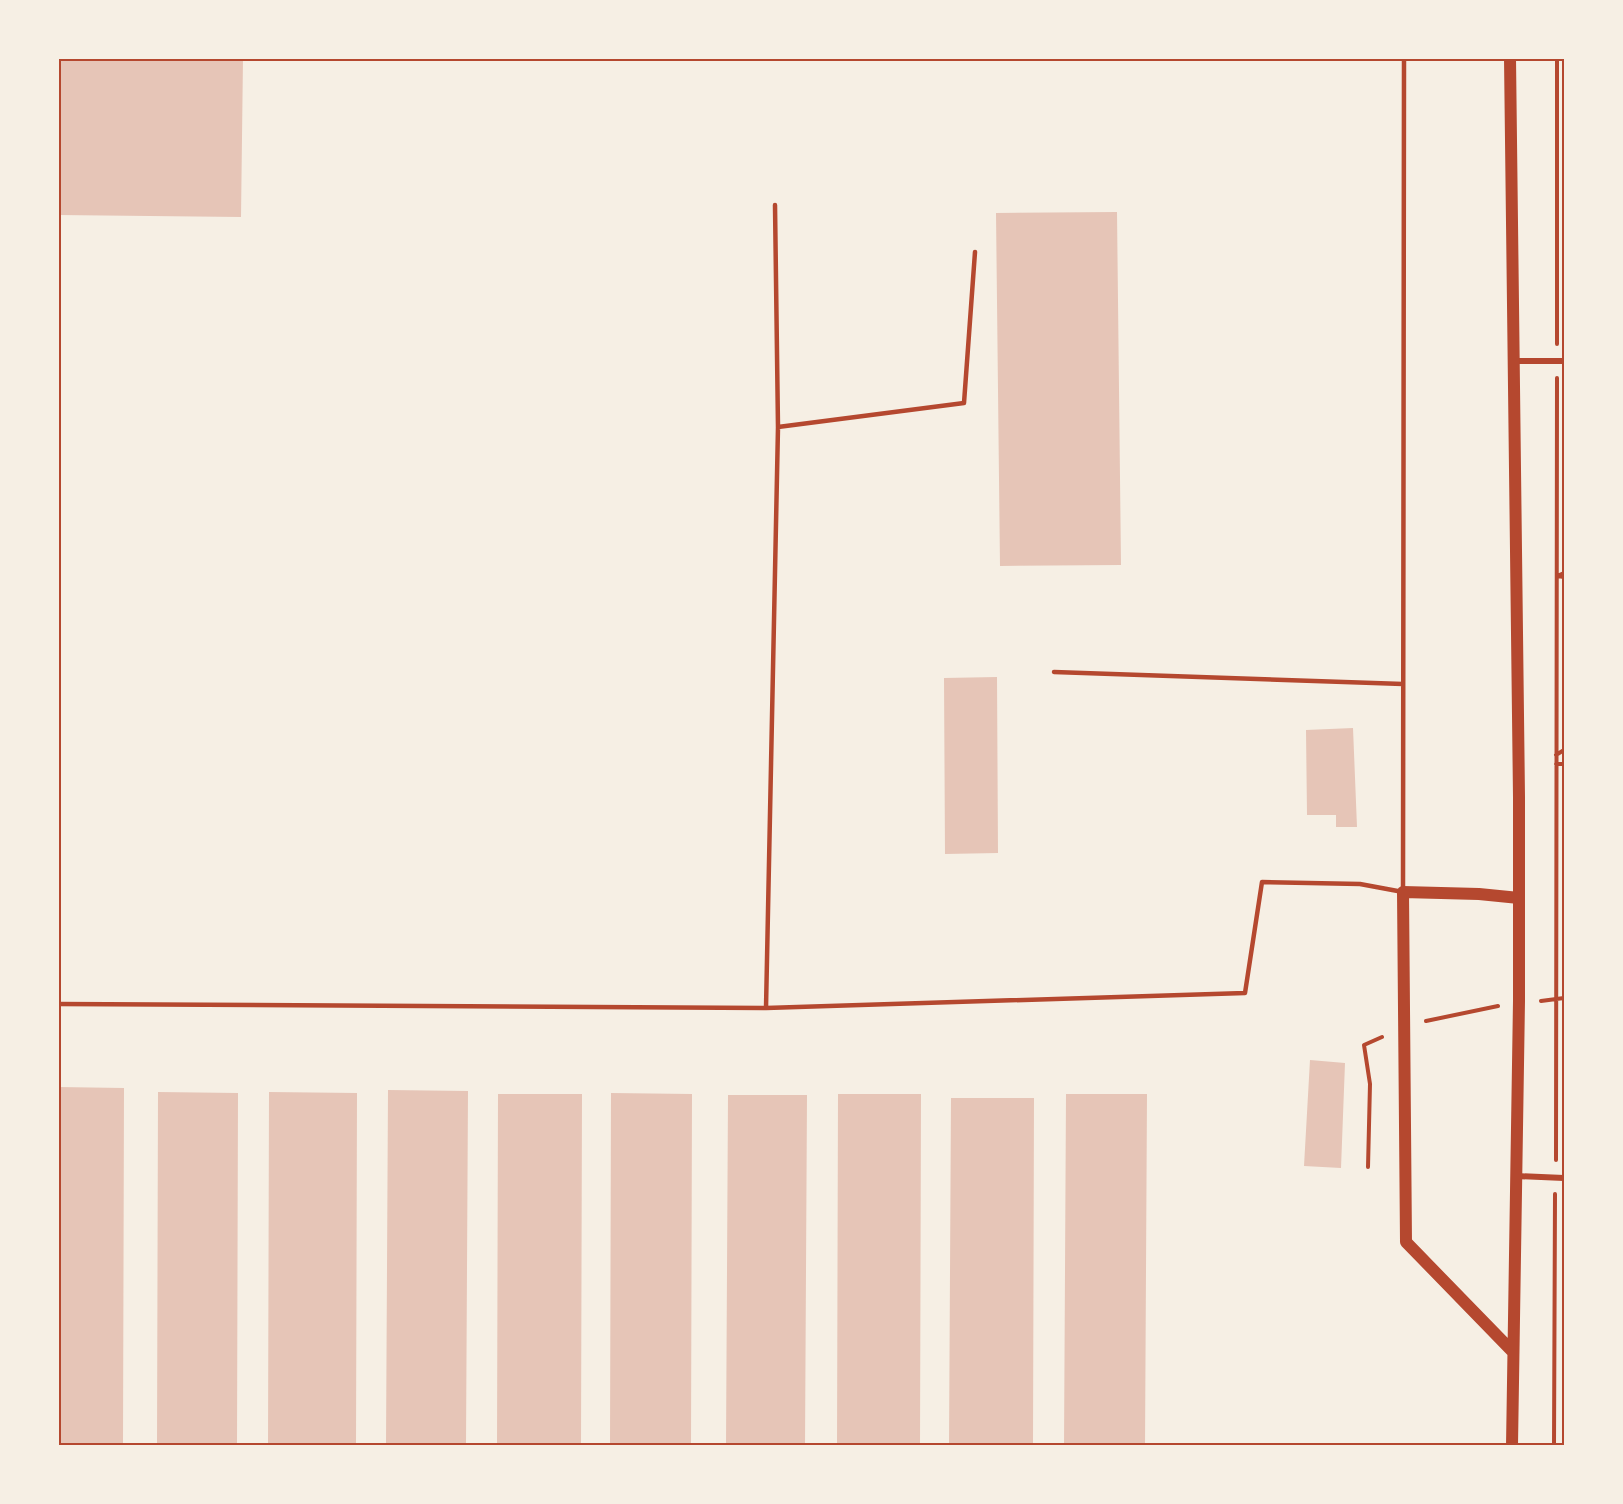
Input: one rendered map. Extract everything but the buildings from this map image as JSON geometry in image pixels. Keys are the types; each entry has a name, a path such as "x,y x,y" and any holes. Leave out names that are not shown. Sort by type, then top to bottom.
{"main road":[{"path":"1510,58 1519,797 1519,1001 1512,1446"},
{"path":"1513,1352 1406,1242 1403,892 1479,894 1519,898"}],"street":[{"path":"1513,361 1561,361"},
{"path":"1516,1176 1564,1178"}],"lane":[{"path":"58,1004 766,1008 1245,993 1262,882 1360,884 1403,892 1404,58"},
{"path":"766,1008 778,427 775,205"},
{"path":"778,427 964,403 975,252"},
{"path":"1054,672 1404,684"}],"path":[{"path":"1554,1446 1557,576 1561,361 1557,58"},
{"path":"1557,576 1564,575"},
{"path":"1556,755 1564,750"},
{"path":"1556,764 1564,764"},
{"path":"1557,1000 1564,1003"},
{"path":"1556,1140 1564,1141"}]}
